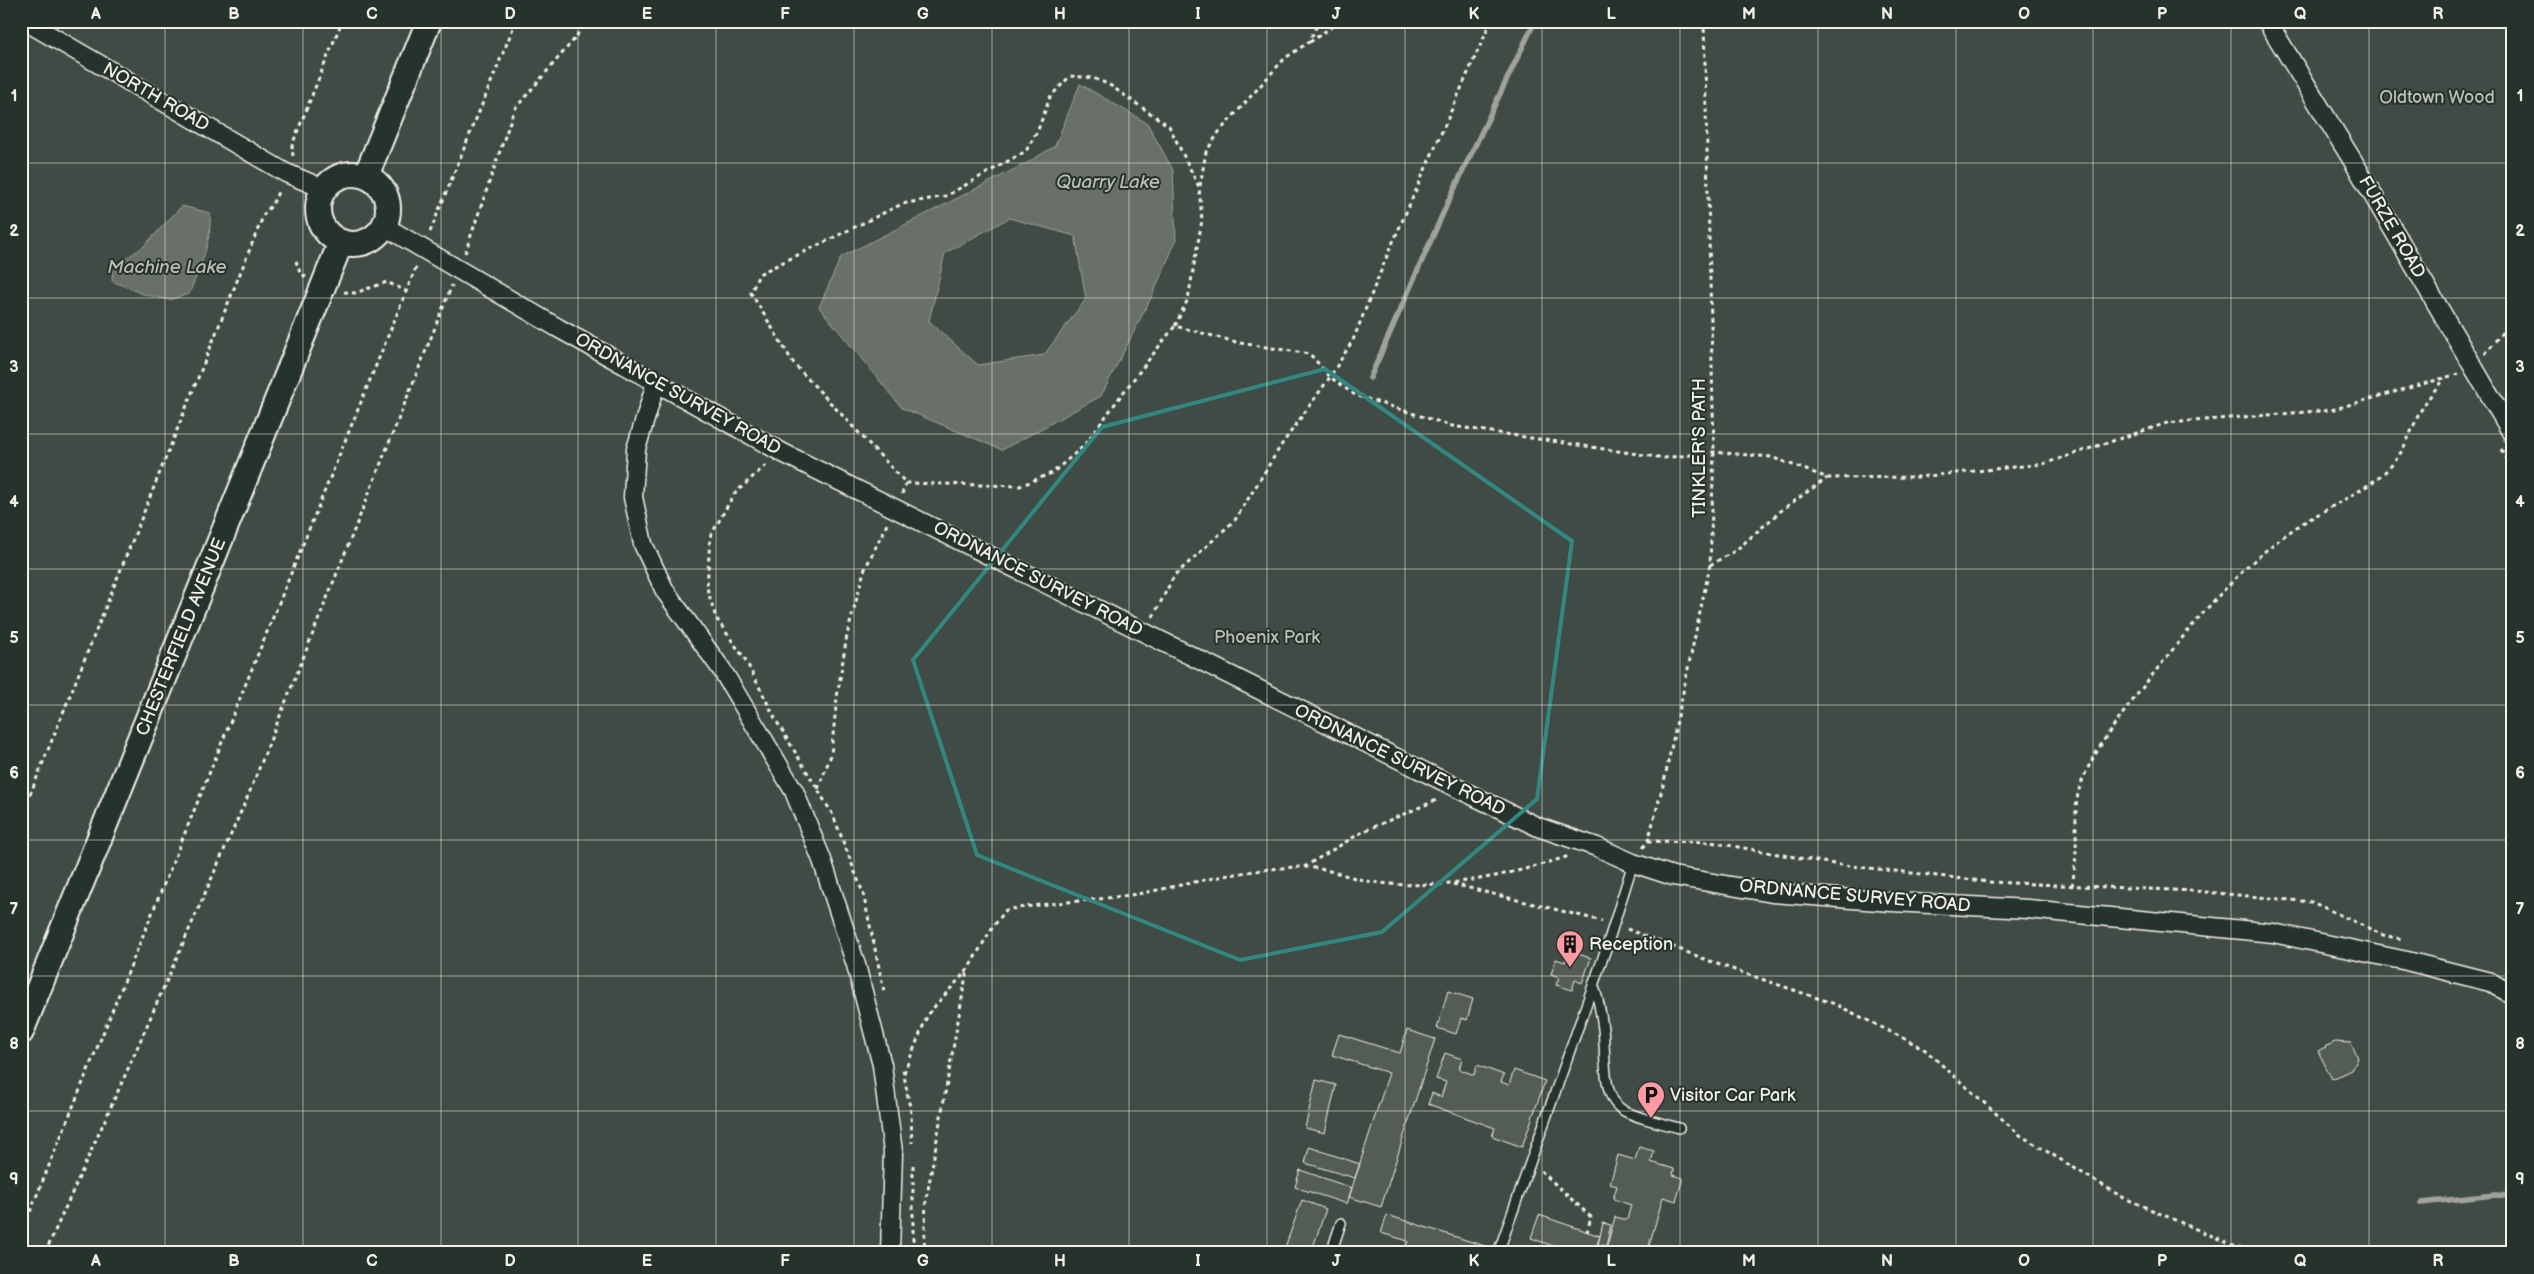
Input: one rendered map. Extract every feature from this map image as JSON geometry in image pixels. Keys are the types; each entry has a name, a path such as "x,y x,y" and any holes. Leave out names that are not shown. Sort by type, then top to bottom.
{"street":[{"name":"NORTH ROAD","path":"25,21 287,171 324,189"},
{"path":"366,176 429,21"},
{"name":"FURZE ROAD","path":"2267,21 2305,80 2513,435"},
{"path":"357,174 366,176 376,182 387,200 388,210 384,226 372,238 363,242 341,242 332,237 320,220 318,209 324,189 338,176 357,174"},
{"name":"ORDNANCE SURVEY ROAD","path":"384,226 458,271 783,453 1461,790 1538,827 1597,847 1633,863 1674,876 1772,892 1892,902 2028,909 2273,933 2407,961 2490,982 2513,995"},
{"name":"CHESTERFIELD AVENUE","path":"21,1032 341,242"},
{"path":"656,383 636,449 633,497 643,544 665,590 722,670 794,791 822,860 856,965 882,1065 892,1152 890,1253"}],"lane":[{"path":"1498,1253 1532,1162 1614,924 1633,863"},
{"path":"1593,984 1598,996 1604,1030 1606,1077 1613,1102 1623,1110 1679,1128"},
{"path":"1331,1253 1341,1223"}],"path":[{"path":"21,817 264,214 272,205 287,171 292,145 342,21"},
{"path":"428,237 516,21"},
{"path":"44,1253 127,1071 250,790 385,459 458,271 514,110 577,36 582,21"},
{"path":"1310,42 1320,21"},
{"path":"1199,187 1168,126 1108,84 1093,78 1070,76 1050,97 1038,130 1026,151 946,196 902,204 759,274 751,293 794,364 906,483 1020,486 1052,473 1085,445 1175,326 1188,299 1202,220 1199,187 1206,152 1219,132 1285,58 1340,21"},
{"path":"1145,633 1174,576 1235,520 1282,444 1330,377 1353,340 1491,21"},
{"name":"TINKLER'S PATH","path":"1633,863 1648,841 1664,782 1710,565 1714,452 1704,21"},
{"path":"296,261 300,273 306,277"},
{"path":"21,1234 419,261"},
{"path":"341,291 355,293 387,282 406,291"},
{"path":"1175,326 1240,342 1310,354 1330,377 1355,395 1452,426 1664,458 1714,452 1771,457 1828,478 1918,477 2043,464 2167,423 2331,410 2476,369 2488,349 2513,319"},
{"path":"2072,886 2076,849 2075,819 2080,786 2096,752 2136,697 2192,624 2243,572 2291,531 2353,495 2387,470 2405,448 2407,439 2422,409 2445,377"},
{"path":"1710,565 1735,551 1783,510 1828,478"},
{"path":"818,789 831,755 837,696 847,635 864,570 895,508"},
{"path":"1303,867 1364,831 1461,790"},
{"path":"1648,841 1710,842 1834,864 1990,882 2195,891 2312,902 2384,935 2411,942"},
{"path":"904,1074 928,1014 968,969 992,928 1006,910 1046,903 1117,897 1250,872 1303,867 1379,883 1453,884 1527,870 1597,847"},
{"path":"1453,884 1614,924 1720,965 1835,1004 1923,1048 2020,1135 2122,1197 2235,1246 2258,1253"},
{"path":"924,1253 926,1201 968,969"},
{"path":"1532,1162 1591,1217 1587,1232"}],"highlighted area":[{"path":"1325,369 1572,541 1537,799 1382,932 1240,960 977,855 913,660 1102,427"}],"green space":[{"name":"Phoenix Park","path":"21,21 2513,21 2513,1253 21,1253"}],"water":[{"name":"Quarry Lake","path":"1080,84 1147,123 1173,170 1176,241 1151,298 1101,396 1002,450 902,408 819,307 841,257 1027,163 1055,146","holes":["1009,218 1075,236 1086,299 1044,355 978,365 929,321 945,253"]},
{"name":"Machine Lake","path":"182,206 210,213 207,244 189,294 169,300 143,294 112,281 113,267 143,247"}],"building":[{"name":"Reception","path":"1568,951 1591,958 1582,983 1575,980 1572,990 1556,985 1559,977 1551,974 1556,959 1565,962"},
{"path":"1448,991 1473,999 1467,1020 1461,1018 1456,1034 1437,1028"},
{"path":"1407,1030 1435,1039 1381,1207 1349,1197 1389,1073 1332,1055 1339,1034 1400,1053"},
{"path":"2335,1042 2351,1043 2358,1058 2351,1070 2332,1079 2318,1051"},
{"path":"1445,1053 1462,1059 1459,1069 1474,1075 1477,1065 1504,1075 1501,1082 1509,1085 1514,1070 1545,1081 1522,1147 1492,1136 1495,1128 1428,1104 1432,1093 1441,1097 1446,1082 1436,1079"},
{"path":"1316,1080 1336,1085 1325,1133 1305,1128"},
{"path":"1309,1147 1360,1164 1355,1178 1305,1163"},
{"path":"1639,1147 1654,1151 1651,1162 1674,1169 1673,1175 1683,1178 1676,1201 1663,1197 1647,1253 1605,1253 1615,1217 1627,1220 1631,1205 1613,1199 1617,1186 1610,1184 1618,1155 1635,1160"},
{"path":"1300,1170 1352,1188 1347,1204 1295,1187"},
{"path":"1302,1200 1326,1209 1311,1253 1283,1253"},
{"path":"1387,1215 1491,1248 1489,1253 1436,1253 1421,1248 1419,1253 1404,1253 1408,1241 1381,1233"},
{"path":"1539,1215 1600,1236 1594,1253 1572,1253 1531,1238"},
{"path":"1603,1223 1611,1225 1606,1246 1598,1244"}],"waterway":[{"path":"1370,378 1448,202 1535,21"},
{"path":"2421,1203 2495,1195 2513,1196"}],"place":[{"name":"Reception","path":"1570,968"},
{"name":"Visitor Car Park","path":"1651,1119"}],"park label":[{"name":"Oldtown Wood","path":"2437,97"}]}
